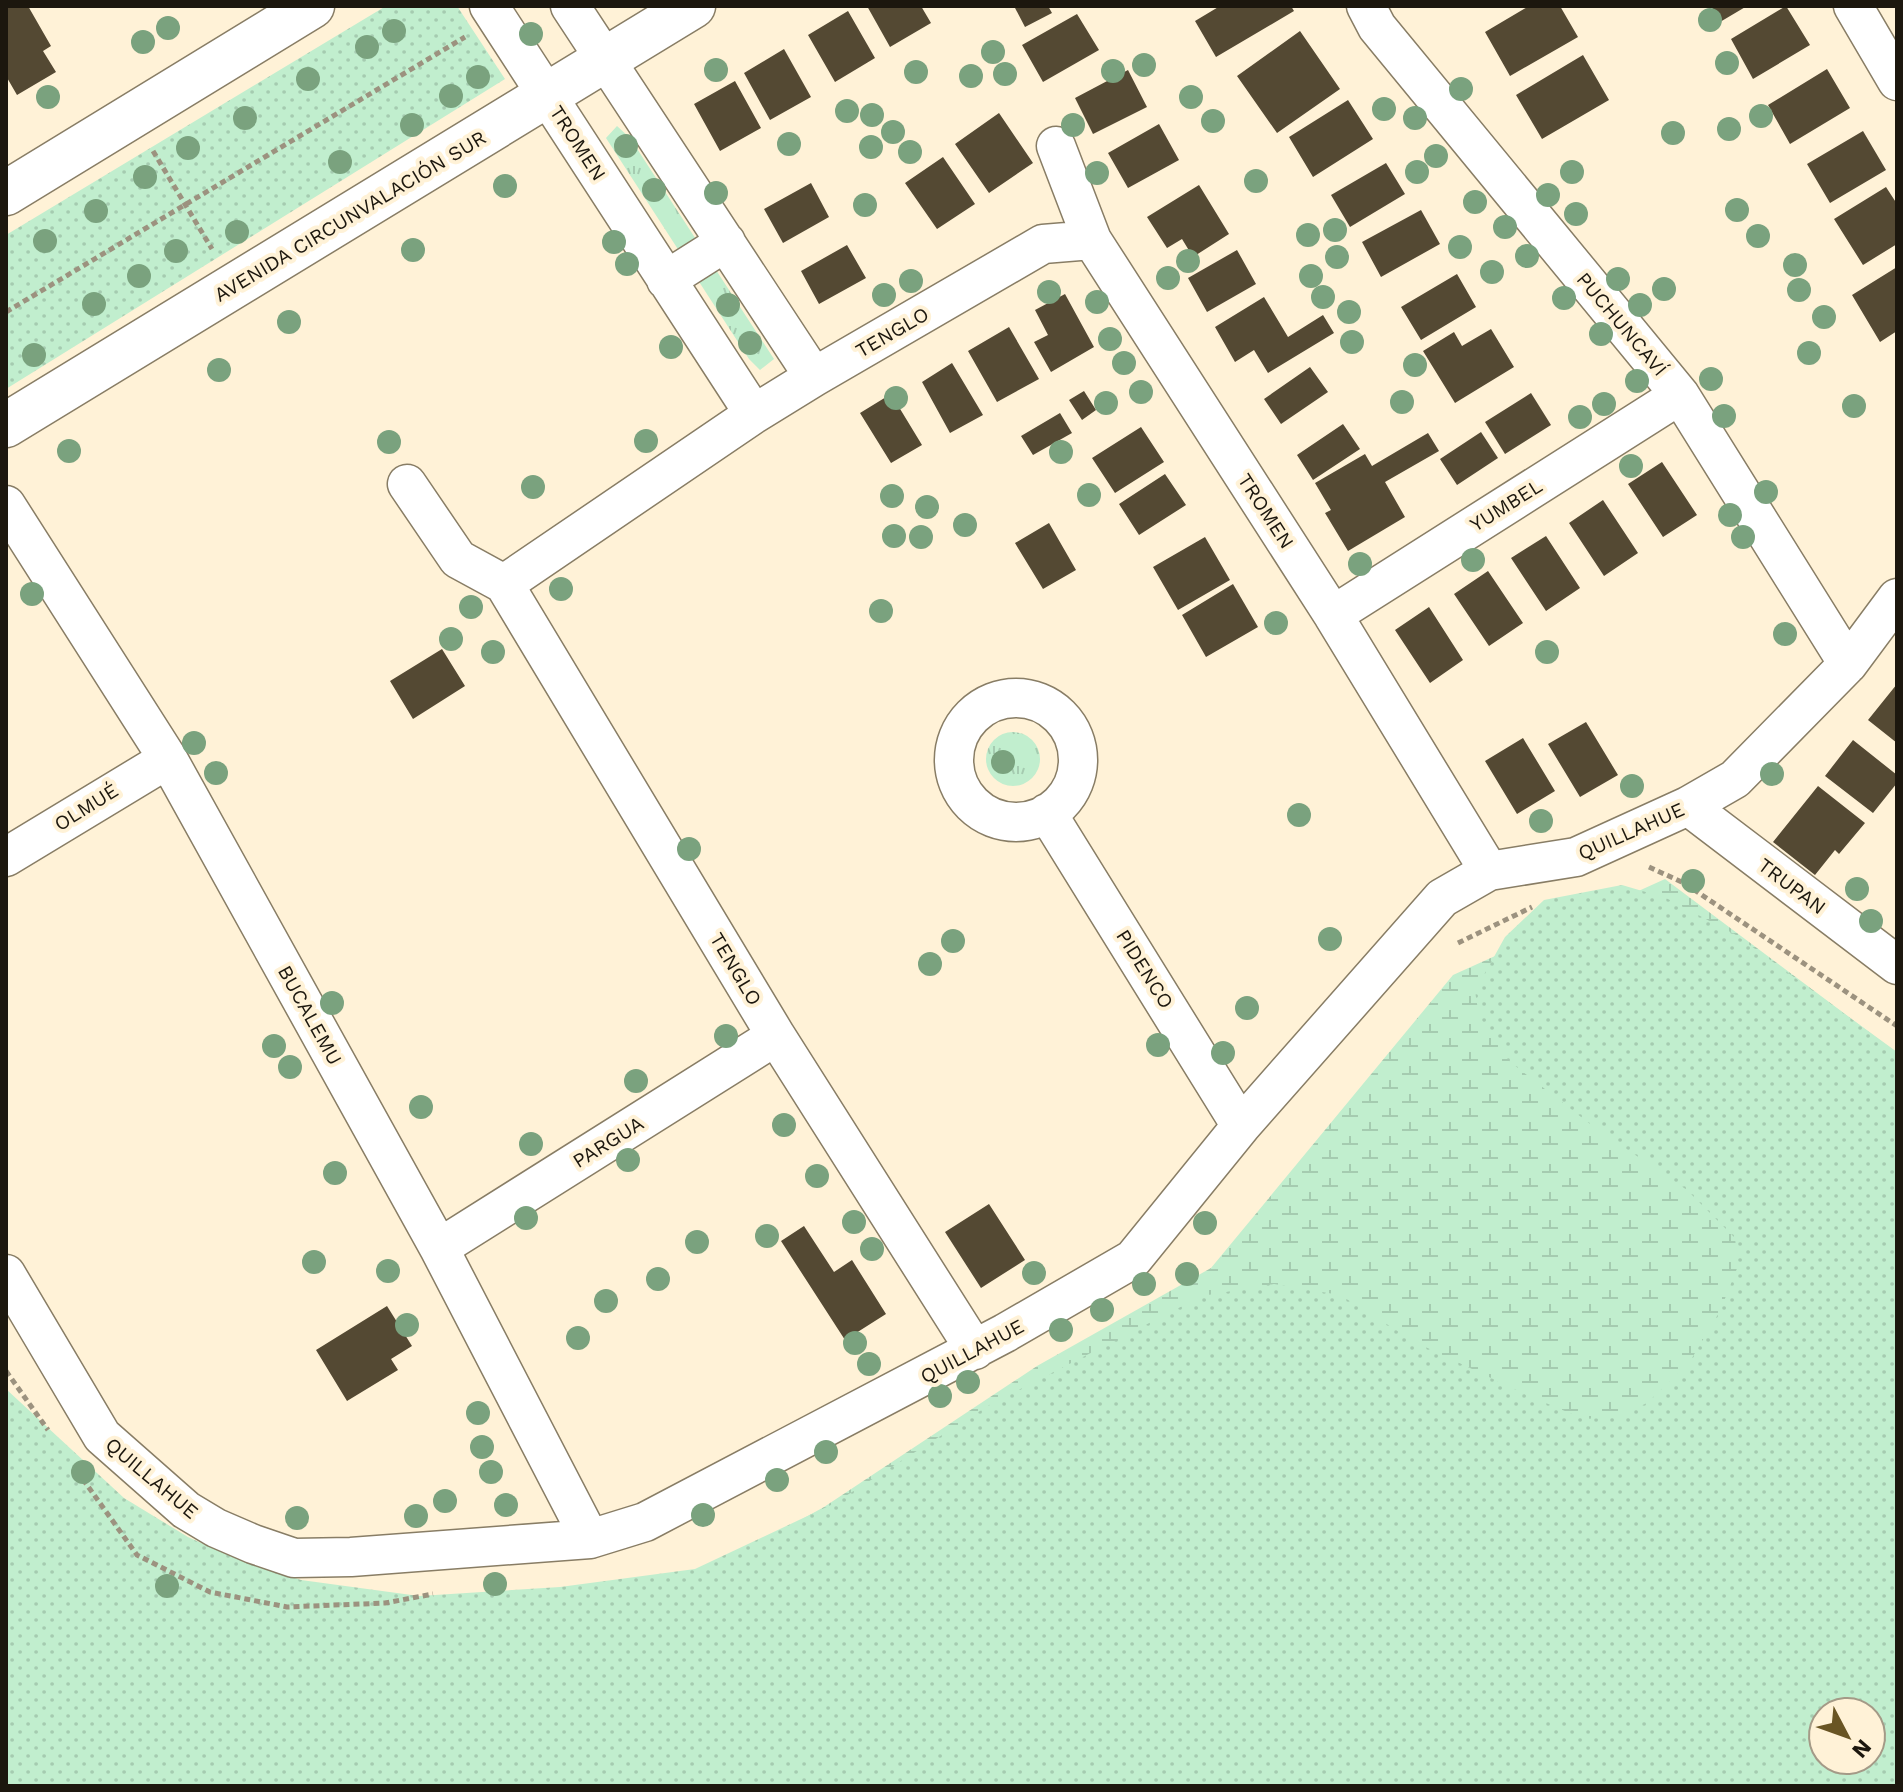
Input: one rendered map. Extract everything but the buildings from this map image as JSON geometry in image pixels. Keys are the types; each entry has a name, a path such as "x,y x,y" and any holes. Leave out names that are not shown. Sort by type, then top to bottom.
{"main road":[{"path":"6,193 312,6"},
{"name":"AVENIDA CIRCUNVALACIÓN SUR","path":"6,425 693,6"}],"street":[{"path":"570,6 814,377"},
{"name":"PUCHUNCAVÍ","path":"1366,6 1377,27 1680,395 1848,664"},
{"path":"1853,6 1887,41 1897,81"},
{"name":"TROMEN","path":"494,12 754,414"},
{"name":"TROMEN","path":"1056,146 1092,240 1333,615 1489,871"},
{"name":"TENGLO","path":"975,1350 776,1036 504,584 754,414 814,377 1043,244 1092,240"},
{"path":"666,280 726,242"},
{"name":"YUMBEL","path":"1333,615 1680,395"},
{"path":"407,484 458,559 504,584"},
{"name":"BUCALEMU","path":"6,505 168,759 439,1248 590,1539"},
{"name":"QUILLAHUE","path":"6,1274 102,1436 186,1510 216,1528 294,1558 351,1557 590,1539 645,1522 975,1350 1133,1259 1241,1126 1442,898 1489,871 1576,857 1688,806 1735,779 1848,664 1897,598"},
{"name":"OLMUÉ","path":"6,857 168,759"},
{"name":"TRUPAN","path":"1688,806 1897,965"},
{"name":"PIDENCO","path":"1047,813 1241,1126"},
{"name":"PARGUA","path":"439,1248 776,1036"}],"path":[{"path":"6,312 494,12"},
{"path":"132,116 235,286"}],"green space":[{"path":"386,6 457,6 505,79 6,389 6,235"},
{"path":"617,126 630,138 774,359 760,370 749,359 606,138"},
{"path":"1013,732 1024,734 1032,740 1038,748 1038,770 1032,778 1024,784 1013,786 1002,784 994,778 988,770 986,759 988,748 994,740 1002,734"},
{"path":"1665,879 1897,1053 1897,1786 6,1786 6,1536 21,1589 622,1619 824,1507 1037,1366 1211,1268 1453,975"},
{"path":"1622,885 1666,898 1736,935 1897,1052 1897,1786 6,1786 6,1389 124,1498 188,1537 230,1556 301,1580 419,1596 560,1587 695,1569 833,1504 991,1404 1202,1296 1274,1284 1340,1295 1417,1343 1584,1419 1617,1417 1647,1403 1689,1363 1720,1311 1738,1266 1735,1238 1687,1190 1594,1127 1509,1061 1479,1016 1475,991 1505,937 1544,900"}]}
